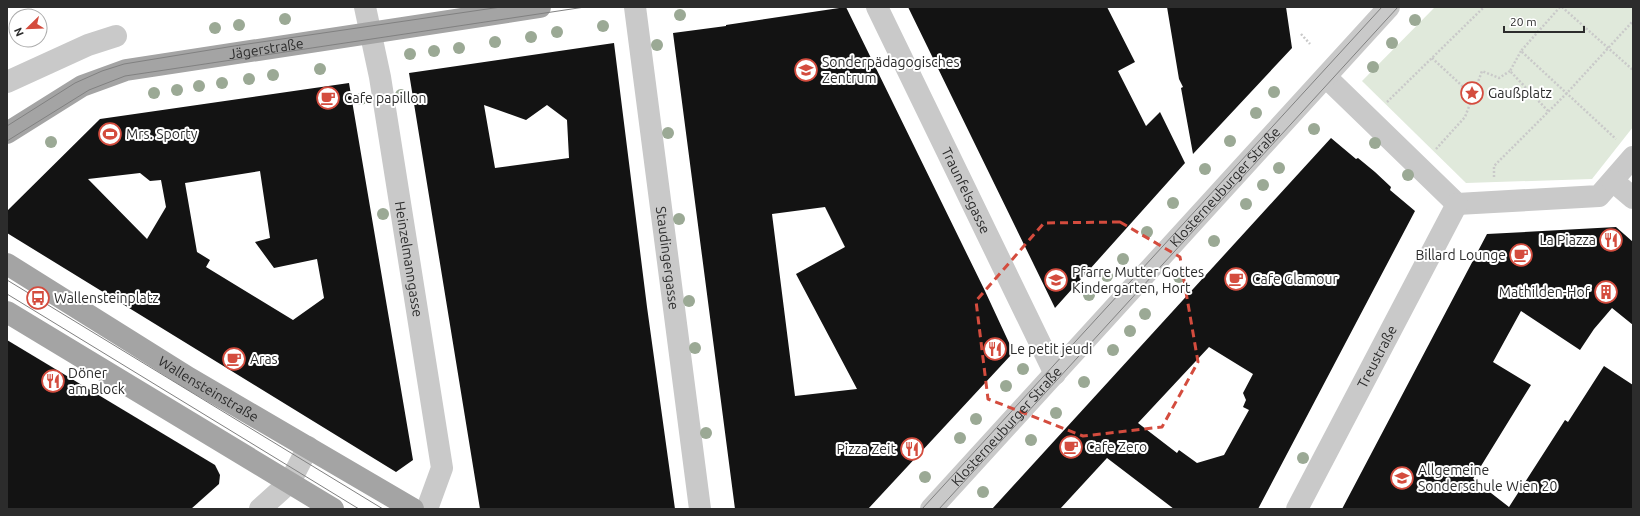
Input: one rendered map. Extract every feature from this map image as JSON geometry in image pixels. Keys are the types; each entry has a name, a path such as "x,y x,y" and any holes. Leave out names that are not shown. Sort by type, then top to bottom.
{"main road":[{"name":"Jägerstraße","path":"7,134 82,86 126,70 540,7"},
{"name":"Wallensteinstraße","path":"7,264 189,378 413,509"},
{"path":"7,312 333,509"}],"street":[{"name":"Heinzelmanngasse","path":"365,7 380,77 442,468 427,509"},
{"name":"Staudingergasse","path":"635,7 700,509"},
{"name":"Traunfelsgasse","path":"877,7 1055,374"},
{"name":"Klosterneuburger Straße","path":"931,509 1389,7"},
{"path":"7,82 88,45 116,36"},
{"path":"1326,77 1457,204 1599,196 1613,181 1628,150"},
{"path":"1613,181 1633,198"},
{"name":"Treustraße","path":"1297,509 1457,204"},
{"path":"260,509 290,482 308,447"}],"path":[{"path":"1382,107 1484,7"},
{"path":"1419,168 1465,117 1482,71 1499,78 1510,72 1521,51 1561,7 1633,70"},
{"path":"1495,202 1494,166 1549,112 1633,21"},
{"path":"1301,34 1310,44"},
{"path":"1521,51 1628,150"},
{"path":"1432,58 1473,96"},
{"path":"1510,72 1549,112"}],"highlighted area":[{"path":"1120,222 1180,257 1198,362 1162,427 1083,436 988,399 976,301 1044,223"}],"shaded area":[{"path":"1435,7 1633,7 1633,127 1592,179 1466,183 1362,81"}],"building":[{"path":"846,7 1011,347 1011,355 868,509 735,509 673,33","holes":["825,207 845,247 796,274 857,389 795,396 772,214"]},
{"path":"908,7 1107,7 1135,62 1118,71 1146,126 1160,112 1185,163 1055,308"},
{"path":"1167,7 1286,7 1292,48 1193,154 1181,88 1183,87 1179,79"},
{"path":"614,43 647,307 675,509 480,509 409,73","holes":["484,105 526,120 547,105 567,120 569,158 495,168"]},
{"path":"349,83 413,460 396,472 7,233 7,211 100,119","holes":["260,171 270,238 255,242 274,268 317,259 324,298 293,320 206,267 210,260 197,252 185,183","140,173 150,181 161,180 166,207 147,239 88,179"]},
{"path":"1331,138 1356,159 1358,158 1375,172 1391,187 1390,190 1415,211 1258,509 1174,509 1107,458 1060,509 992,509","holes":["1209,347 1253,374 1243,393 1246,400 1243,407 1249,410 1224,455 1197,463 1179,450 1177,453 1138,423"]},
{"path":"1616,227 1633,242 1633,325 1612,308 1594,329 1580,350 1521,311 1493,362 1531,385 1473,479 1509,507 1565,420 1568,422 1604,366 1633,385 1633,509 1342,509 1487,234"},
{"path":"7,340 215,465 220,475 219,484 191,509 7,509"}],"tram line":[{"path":"7,126 75,83 102,71 124,64 234,46 501,7"},
{"path":"7,141 89,90 125,76 585,7"},
{"path":"922,509 1382,7"},
{"path":"939,509 1398,7"},
{"path":"7,280 383,509"},
{"path":"7,294 359,509"}],"place":[{"name":"Sonderpädagogisches Zentrum","path":"806,70"},
{"name":"Gaußplatz","path":"1472,93"},
{"name":"Cafe papillon","path":"328,98"},
{"name":"Mrs. Sporty","path":"110,134"},
{"name":"La Piazza","path":"1611,240"},
{"name":"Billard Lounge","path":"1521,255"},
{"name":"Cafe Glamour","path":"1236,279"},
{"name":"Pfarre Mutter Gottes Kindergarten, Hort","path":"1056,280"},
{"name":"Mathilden-Hof","path":"1606,292"},
{"name":"Wallensteinplatz","path":"38,298"},
{"name":"Le petit jeudi","path":"995,349"},
{"name":"Aras","path":"234,359"},
{"name":"Döner am Block","path":"53,381"},
{"name":"Cafe Zero","path":"1071,447"},
{"name":"Pizza Zeit","path":"912,449"},
{"name":"Allgemeine Sonderschule Wien 20","path":"1402,478"}]}
